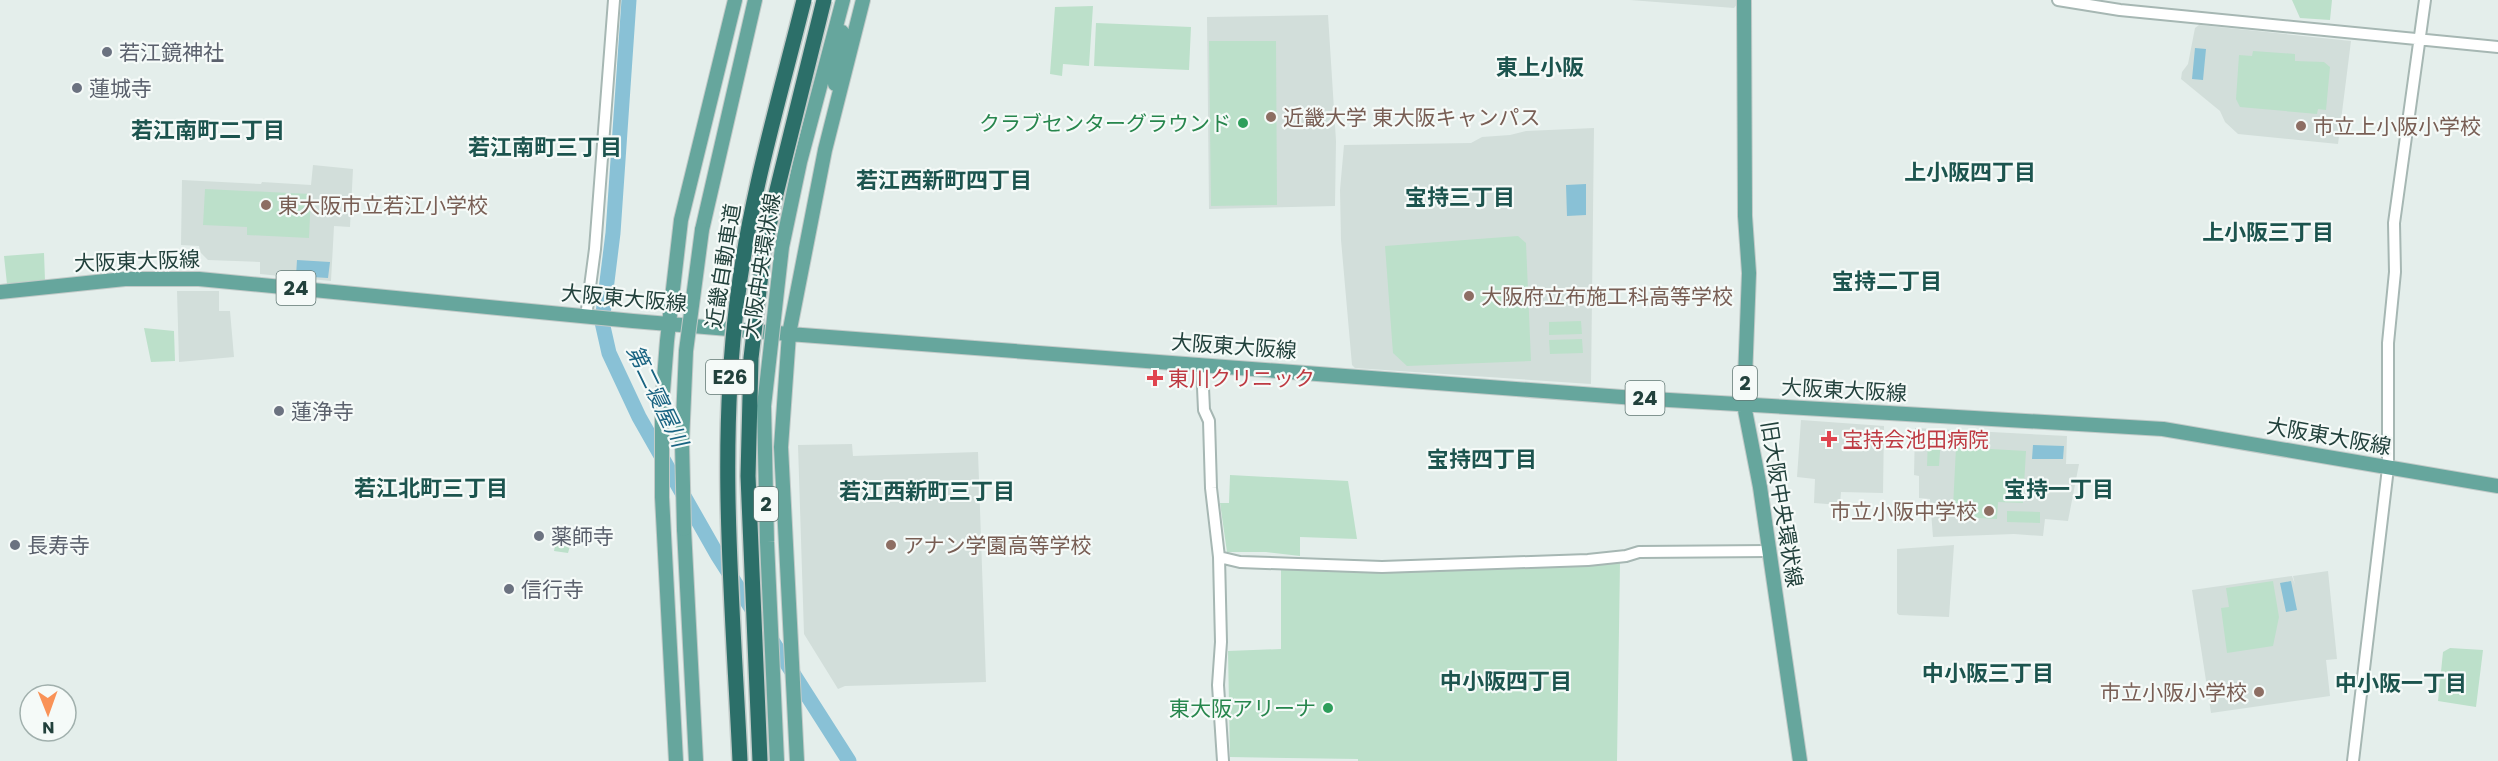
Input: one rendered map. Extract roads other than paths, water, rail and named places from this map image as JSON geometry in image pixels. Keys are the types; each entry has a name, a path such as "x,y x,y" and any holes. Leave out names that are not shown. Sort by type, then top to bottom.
{"highway":[{"name":"近畿自動車道","path":"740,761 728,477 731,359 745,247 804,0"},
{"name":"近畿自動車道","path":"760,761 748,476 751,358 766,238 824,0"}],"main road":[{"path":"676,761 662,497 662,404 681,220 735,0"},
{"path":"696,761 684,529 682,442 686,351 702,230 755,0"},
{"path":"825,150 845,0"},
{"name":"大阪中央環状線","path":"777,761 767,542 764,406 782,247 800,162 845,0"},
{"name":"2","path":"796,761 781,447 789,334 825,150 863,0"},
{"name":"旧大阪中央環状線","path":"1744,0 1745,216 1749,273 1744,405 1769,551 1800,761"},
{"name":"大阪東大阪線","path":"0,292 125,279 199,279 789,334 1744,405 2163,429 2498,486"},
{"path":"673,703 682,761"}],"street":[{"path":"589,317 614,0"},
{"path":"2058,0 2120,10 2498,47"},
{"path":"2353,761 2388,468 2388,343 2395,272 2394,223 2425,0"},
{"path":"1202,365 1204,410 1209,421 1211,488 1219,556 1221,642 1218,685 1223,761"},
{"path":"1219,556 1240,562 1382,567 1588,560 1626,556 1640,552 1769,551"}],"water":[{"path":"2195,48 2206,49 2203,80 2192,79"},
{"path":"1586,184 1586,215 1567,216 1566,185"},
{"path":"297,260 330,262 328,278 296,276"},
{"path":"2033,445 2064,446 2063,459 2032,459"},
{"path":"2291,581 2297,610 2286,612 2280,583"}],"waterway":[{"name":"第二寝屋川","path":"629,0 613,233 602,322 609,353 639,417 718,556 849,761"}],"place":[{"name":"若江鏡神社","path":"107,52"},
{"name":"蓮城寺","path":"77,88"},
{"name":"近畿大学 東大阪キャンパス","path":"1271,117"},
{"name":"クラブセンターグラウンド","path":"1243,123"},
{"name":"市立上小阪小学校","path":"2301,126"},
{"name":"東大阪市立若江小学校","path":"266,205"},
{"name":"大阪府立布施工科高等学校","path":"1469,296"},
{"name":"東川クリニック","path":"1155,378"},
{"name":"蓮浄寺","path":"279,411"},
{"name":"宝持会池田病院","path":"1829,439"},
{"name":"市立小阪中学校","path":"1989,511"},
{"name":"薬師寺","path":"539,536"},
{"name":"長寿寺","path":"15,545"},
{"name":"アナン学園高等学校","path":"891,545"},
{"name":"信行寺","path":"509,589"},
{"name":"市立小阪小学校","path":"2259,692"},
{"name":"東大阪アリーナ","path":"1328,708"}],"district":[{"name":"東上小阪","path":"1540,67"},
{"name":"若江南町二丁目","path":"208,130"},
{"name":"若江南町三丁目","path":"545,147"},
{"name":"上小阪四丁目","path":"1970,172"},
{"name":"若江西新町四丁目","path":"944,180"},
{"name":"宝持三丁目","path":"1460,197"},
{"name":"上小阪三丁目","path":"2268,232"},
{"name":"宝持二丁目","path":"1887,281"},
{"name":"宝持四丁目","path":"1482,459"},
{"name":"若江北町三丁目","path":"431,488"},
{"name":"宝持一丁目","path":"2059,489"},
{"name":"若江西新町三丁目","path":"927,491"},
{"name":"中小阪三丁目","path":"1988,673"},
{"name":"中小阪四丁目","path":"1506,681"},
{"name":"中小阪一丁目","path":"2401,683"}]}
